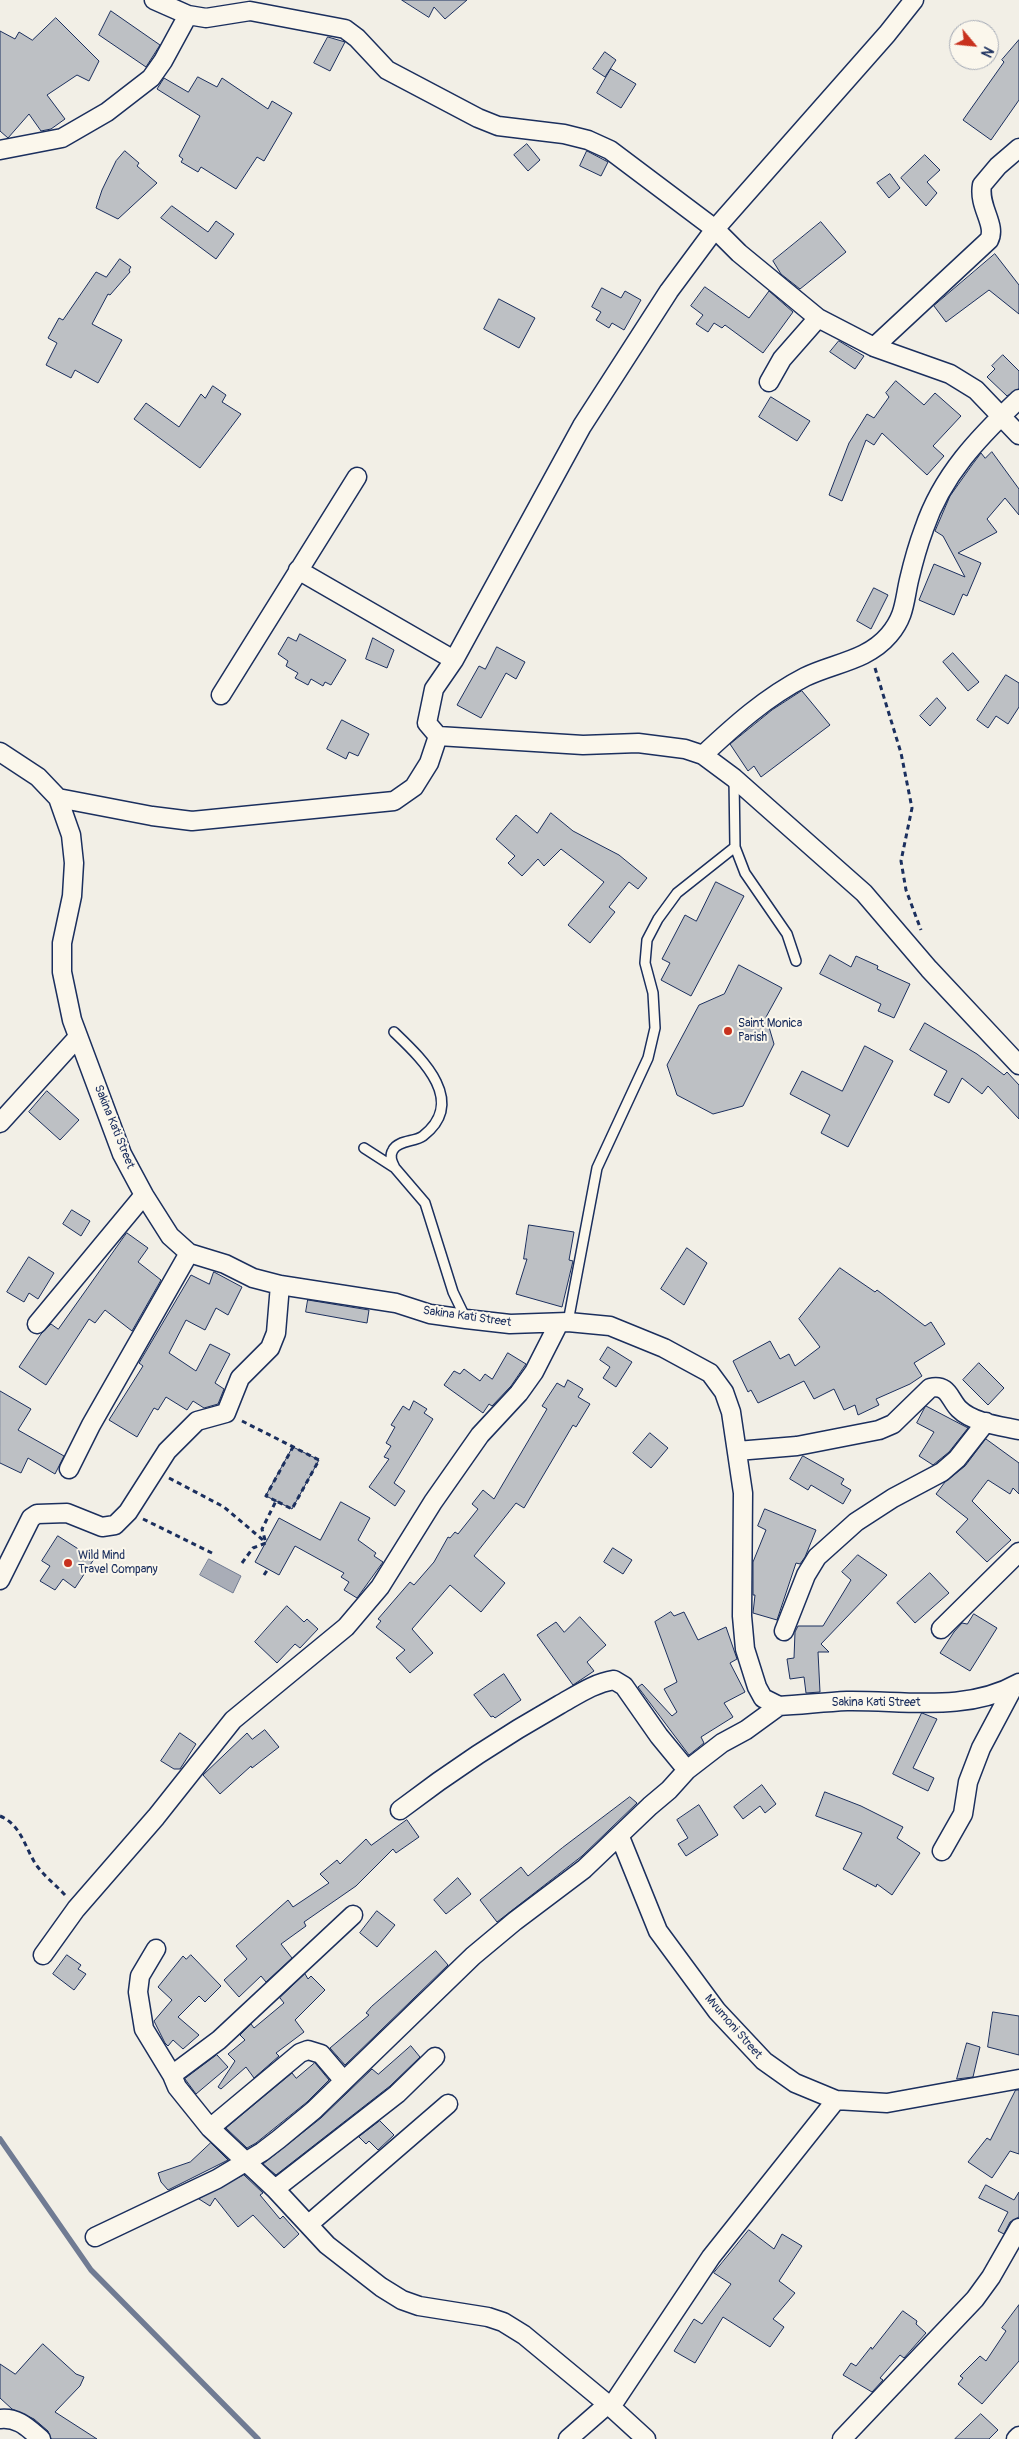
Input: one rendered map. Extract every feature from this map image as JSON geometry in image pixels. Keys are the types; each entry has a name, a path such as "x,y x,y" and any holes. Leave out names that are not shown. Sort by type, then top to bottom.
{"street":[{"path":"154,0 188,15 206,18 252,5 345,29 357,38 387,70 478,118 498,126 564,134 588,140 610,150 715,229 769,279 818,318 874,347 950,374 976,390 1002,415 1019,435"},
{"path":"914,0 887,34 715,229 669,291 582,426 454,660 434,689 428,709 427,723 438,736 574,745 638,743 685,749 703,755 734,778 864,893 929,969 1019,1066"},
{"path":"0,150 62,138 107,112 151,78 163,62 188,15"},
{"path":"874,347 989,240 993,233 982,204 982,185 998,166 1019,148"},
{"path":"769,382 782,359 818,318"},
{"path":"703,755 744,717 776,694 806,677 869,651 888,636 896,625 906,602 908,580 924,529 948,476 970,448 1019,399"},
{"path":"221,695 357,476"},
{"path":"298,570 454,660"},
{"path":"58,798 152,816 192,820 394,801 414,787 429,763 438,736"},
{"name":"Sakina Kati Street","path":"0,752 38,777 58,798 71,835 74,863 72,896 62,943 62,972 72,1020 122,1154 144,1196 170,1236 189,1253 225,1264 253,1278 280,1285 396,1304 430,1314 466,1319 510,1324 564,1323 610,1326 637,1336 710,1373 724,1392 731,1412 743,1493 742,1616 745,1649 757,1688 763,1698 778,1706 847,1701 912,1704 951,1702 1000,1693 1016,1685"},
{"path":"0,1123 78,1037"},
{"path":"37,1324 144,1196"},
{"path":"69,1469 91,1425 189,1253"},
{"path":"0,1580 27,1526 37,1514 67,1512 102,1527 116,1525 128,1512 153,1470 167,1451 196,1422 226,1413 240,1378 270,1348 276,1333 280,1285"},
{"path":"43,1955 76,1909 156,1817 233,1720 346,1627 361,1612 380,1587 433,1502 480,1436 519,1394 564,1323"},
{"path":"737,1451 797,1446 878,1430 893,1424 930,1388 936,1387 946,1390 958,1409 963,1412 986,1422 1019,1430"},
{"path":"784,1631 806,1575 817,1558 856,1522 893,1498 942,1472 957,1459 986,1422"},
{"path":"941,1629 1019,1552"},
{"path":"400,1810 449,1773 548,1711 600,1682 614,1680 624,1686 659,1736 688,1770"},
{"path":"942,1851 963,1814 968,1782 981,1748 1016,1685"},
{"path":"95,2237 183,2197 262,2152 303,2121 473,1956 515,1921 584,1869 620,1837 688,1770 722,1743 746,1730 778,1706"},
{"name":"Mvumoni Street","path":"620,1837 658,1931 717,2012 764,2061 795,2083 836,2100 887,2103 1019,2079"},
{"path":"172,2075 218,2040 353,1915"},
{"path":"156,1949 140,1976 138,1992 140,2014 144,2029 172,2075 177,2087 210,2128 275,2189 335,2251 380,2286 402,2300 419,2306 473,2314 503,2322 524,2335 610,2406 646,2439"},
{"path":"210,2128 300,2053 308,2050 321,2054 344,2081"},
{"path":"275,2189 390,2100 435,2057"},
{"path":"568,2439 610,2406 711,2258 836,2100"},
{"path":"309,2224 448,2104"},
{"path":"842,2439 975,2299 991,2277 1019,2228"},
{"path":"0,2419 10,2418 21,2422 41,2439"}],"lane":[{"path":"734,778 735,847 745,873 787,934 796,961"},
{"path":"564,1323 597,1168 648,1058 655,1028 653,993 645,963 647,940 658,918 677,893 735,847"},
{"path":"394,1032 435,1077 442,1101 440,1115 423,1136 399,1144 393,1150 391,1159 395,1168 425,1204 453,1292 466,1319"},
{"path":"364,1148 395,1168"}],"path":[{"path":"869,651 891,717 908,786 912,808 902,861 906,890 920,929 926,936"},
{"path":"226,1413 293,1446 319,1460 292,1510 266,1496 293,1446"},
{"path":"153,1470 224,1508 266,1542"},
{"path":"266,1542 262,1530 276,1501"},
{"path":"128,1512 212,1553"},
{"path":"242,1563 253,1548 266,1542"},
{"path":"264,1575 268,1569"},
{"path":"0,1816 17,1829 36,1864 76,1909"}],"shaded area":[{"path":"209,1559 241,1576 233,1593 200,1575"}],"building":[{"path":"402,0 467,0 445,19 434,7 429,17"},
{"path":"111,11 160,45 146,67 99,35"},
{"path":"56,18 99,61 89,81 77,75 47,95 65,119 51,129 41,131 29,114 8,138 0,131 0,31 15,39 19,32 32,40"},
{"path":"328,37 345,42 330,71 314,63"},
{"path":"1019,40 1019,100 991,140 963,120 999,70 1004,62 1002,60"},
{"path":"605,52 616,60 605,77 593,69"},
{"path":"611,69 636,84 621,108 597,93"},
{"path":"198,77 217,87 222,78 268,109 272,101 292,113 264,161 257,157 236,189 201,167 198,172 181,162 183,159 179,156 200,116 157,89 164,78 188,92"},
{"path":"527,144 540,160 528,171 514,155"},
{"path":"125,151 139,163 137,166 157,183 118,219 96,208 102,190 116,161"},
{"path":"587,151 608,162 601,176 580,166"},
{"path":"925,155 940,170 927,182 937,193 926,206 901,178"},
{"path":"890,174 900,188 889,198 877,183"},
{"path":"172,206 208,232 216,221 234,234 216,259 161,218"},
{"path":"821,222 846,252 800,289 781,274 773,261"},
{"path":"995,254 1019,285 1019,314 989,290 946,322 934,306"},
{"path":"120,259 131,267 130,272 110,295 108,294 92,324 122,340 98,383 75,370 71,378 46,365 57,343 48,338 59,318 63,320 96,272 106,277"},
{"path":"705,287 749,318 769,291 793,312 763,353 725,325 722,328 714,323 708,332 696,324 703,315 691,306"},
{"path":"602,288 621,298 625,291 641,300 624,330 612,323 609,328 596,320 601,312 592,307"},
{"path":"499,299 535,318 519,348 484,329"},
{"path":"839,341 864,356 855,369 830,352"},
{"path":"1003,355 1019,371 1019,389 1007,396 987,377 995,369 992,366"},
{"path":"896,381 924,405 935,393 961,416 933,446 944,456 927,475 882,433 874,445 866,440 842,501 829,495 849,443 867,414 874,418 889,397 886,393"},
{"path":"213,386 226,395 222,402 241,414 200,468 134,419 146,403 179,427 201,394 205,398"},
{"path":"771,397 810,421 797,441 759,417"},
{"path":"992,452 1019,489 1019,515 1005,498 987,519 997,532 958,553 981,563 967,596 963,594 954,615 919,600 934,564 965,577 943,536 935,531 950,496 972,465 981,453 985,458"},
{"path":"874,588 888,595 871,629 857,621"},
{"path":"300,634 346,660 331,685 325,682 323,686 311,679 308,685 295,678 298,673 286,666 288,661 278,654 288,637 296,641"},
{"path":"373,638 394,650 387,668 366,659"},
{"path":"497,647 525,662 516,679 506,673 481,718 457,705 479,666 485,669"},
{"path":"953,653 979,682 968,691 943,662"},
{"path":"1006,675 1019,683 1019,707 1008,724 996,716 988,728 977,720"},
{"path":"802,691 830,725 761,777 754,766 748,771 730,744 772,710"},
{"path":"937,698 946,708 930,726 920,716"},
{"path":"342,720 369,734 358,756 349,752 346,759 327,749"},
{"path":"551,813 573,831 619,855 647,878 638,889 629,882 609,907 615,912 590,943 568,925 604,882 561,849 544,866 538,859 522,876 508,863 515,856 496,839 516,815 537,833"},
{"path":"716,882 744,896 691,996 661,980 670,963 662,959 685,915 696,921"},
{"path":"830,955 851,967 856,956 878,966 877,969 910,984 894,1018 878,1011 881,1004 820,974"},
{"name":"Saint Monica Parish","path":"739,965 782,988 766,1017 774,1044 743,1106 713,1114 677,1095 667,1065 699,1005 724,994"},
{"path":"925,1023 977,1054 1004,1075 1007,1072 1019,1085 1019,1119 988,1086 982,1094 962,1078 949,1103 934,1095 947,1071 910,1050"},
{"path":"865,1046 893,1061 848,1147 821,1133 830,1115 790,1094 802,1071 842,1091"},
{"path":"47,1091 79,1120 60,1140 29,1112"},
{"path":"72,1210 90,1221 81,1236 63,1224"},
{"path":"529,1225 574,1232 569,1260 573,1261 562,1307 516,1294 527,1259 524,1259"},
{"path":"127,1233 148,1248 138,1262 161,1280 132,1331 105,1310 95,1323 89,1319 46,1385 19,1367 41,1334 51,1324 58,1329"},
{"path":"687,1248 707,1263 684,1305 661,1289"},
{"path":"29,1257 54,1273 38,1299 29,1293 24,1302 7,1292"},
{"path":"840,1268 875,1292 877,1290 925,1326 931,1322 945,1344 914,1363 922,1376 910,1384 876,1399 879,1405 858,1415 855,1405 844,1410 834,1389 814,1399 804,1381 758,1403 751,1390 748,1392 733,1361 770,1341 780,1359 789,1354 795,1366 820,1347 799,1319"},
{"path":"214,1272 242,1287 228,1315 216,1308 205,1330 186,1320 169,1353 196,1371 210,1344 230,1354 215,1383 224,1389 218,1404 204,1408 193,1401 187,1410 166,1397 158,1410 154,1408 137,1437 109,1420 143,1366 139,1363 191,1275 209,1284"},
{"path":"308,1300 369,1310 367,1323 306,1312"},
{"path":"608,1347 632,1362 616,1387 603,1378 610,1367 600,1360"},
{"path":"508,1353 526,1364 511,1386 492,1406 489,1404 483,1413 444,1385 454,1371 460,1374 464,1369 480,1381 485,1374 492,1379"},
{"path":"979,1363 1004,1388 988,1405 963,1380"},
{"path":"568,1380 583,1389 578,1397 590,1404 576,1427 573,1425 524,1508 516,1503 474,1556 505,1583 481,1612 450,1585 412,1629 433,1653 410,1673 396,1658 405,1650 376,1627 381,1621 378,1619 410,1582 414,1585 434,1562 448,1537 450,1538 455,1532 458,1534 478,1509 472,1504 483,1490 494,1499 547,1409 542,1406 557,1383 564,1387"},
{"path":"0,1391 31,1409 18,1430 64,1456 55,1474 28,1458 21,1473 0,1463"},
{"path":"414,1401 427,1409 424,1413 433,1419 394,1483 405,1491 395,1506 369,1487 389,1459 384,1457 391,1446 386,1443 395,1427 391,1425 403,1406 409,1410"},
{"path":"926,1406 968,1428 949,1452 933,1465 919,1456 934,1432 917,1423"},
{"path":"650,1433 668,1448 651,1468 633,1453"},
{"path":"986,1439 1019,1463 1019,1494 1013,1488 1010,1494 988,1480 972,1501 1011,1540 987,1562 956,1532 968,1519 936,1494 945,1482 965,1466"},
{"path":"293,1447 319,1460 292,1509 266,1496"},
{"path":"803,1456 844,1479 841,1484 851,1490 843,1504 811,1485 808,1490 790,1479"},
{"path":"341,1502 370,1518 358,1540 376,1553 374,1556 383,1562 357,1598 344,1590 349,1582 341,1577 344,1573 295,1546 279,1575 255,1562 279,1518 320,1540"},
{"path":"765,1509 816,1530 805,1557 800,1564 796,1563 777,1620 753,1613 755,1595 753,1595 753,1562 766,1530 758,1526"},
{"name":"Wild Mind Travel Company","path":"58,1536 94,1559 75,1588 63,1579 55,1590 40,1581 50,1566 42,1561"},
{"path":"613,1548 632,1560 623,1574 604,1562"},
{"path":"858,1555 887,1575 821,1644 829,1652 818,1652 820,1692 806,1693 804,1677 790,1679 787,1659 794,1658 795,1632 798,1626 823,1626 851,1580 842,1572"},
{"path":"930,1573 949,1593 915,1623 897,1603"},
{"path":"287,1606 304,1622 307,1619 318,1629 300,1648 295,1644 277,1663 255,1642"},
{"path":"671,1612 674,1616 684,1612 698,1640 726,1627 737,1659 730,1663 745,1692 724,1703 733,1717 701,1737 704,1743 689,1755 638,1687 642,1684 672,1716 677,1712 664,1689 677,1682 655,1622"},
{"path":"974,1614 997,1628 970,1671 940,1653 954,1632 962,1623 967,1624"},
{"path":"580,1617 606,1645 587,1662 594,1671 573,1685 537,1635 556,1622 564,1632"},
{"path":"504,1674 521,1700 495,1718 491,1717 474,1695"},
{"path":"922,1713 937,1719 913,1768 934,1778 928,1791 893,1774"},
{"path":"265,1730 279,1747 252,1768 251,1766 220,1794 203,1775 247,1733 252,1739"},
{"path":"180,1733 196,1744 180,1769 174,1769 161,1761"},
{"path":"762,1785 776,1804 765,1813 760,1806 743,1819 734,1807"},
{"path":"825,1792 861,1806 903,1827 897,1838 920,1853 892,1895 877,1884 876,1887 843,1869 862,1833 816,1816"},
{"path":"630,1797 637,1803 582,1856 497,1922 480,1900 521,1867 528,1876"},
{"path":"699,1805 718,1835 686,1856 678,1844 688,1838 677,1820"},
{"path":"407,1820 419,1837 396,1853 393,1849 356,1886 304,1922 306,1926 281,1944 292,1958 266,1982 261,1976 239,1997 224,1980 247,1959 236,1946 288,1900 293,1907 329,1883 320,1874 337,1860 340,1864 366,1839 371,1845"},
{"path":"458,1878 471,1894 446,1914 434,1900"},
{"path":"377,1911 395,1925 377,1947 360,1933"},
{"path":"436,1951 448,1965 345,2065 330,2048 369,2015 366,2013 371,2007"},
{"path":"67,1955 81,1965 78,1969 86,1974 74,1990 53,1974"},
{"path":"191,1955 221,1986 205,2002 199,1996 178,2017 199,2035 183,2049 173,2040 168,2046 154,2021 172,2000 158,1987 183,1956 186,1959"},
{"path":"305,1974 308,1979 311,1976 325,1990 295,2020 304,2032 276,2053 279,2056 254,2078 246,2067 221,2089 218,2087 235,2061 228,2054 245,2040 240,2035 251,2024 254,2028 284,2003 280,1998"},
{"path":"993,2012 1019,2016 1019,2055 988,2047"},
{"path":"967,2043 980,2047 973,2077 957,2079"},
{"path":"411,2046 420,2057 390,2086 276,2175 263,2164 321,2118 372,2069 378,2074"},
{"path":"217,2055 228,2067 196,2094 185,2079"},
{"path":"315,2063 329,2080 307,2102 256,2143 247,2148 226,2128 292,2073 296,2078"},
{"path":"1016,2090 1019,2090 1019,2154 1010,2151 992,2178 968,2162 987,2138 990,2140"},
{"path":"380,2121 394,2135 378,2150 369,2141 366,2144 359,2137"},
{"path":"211,2143 228,2160 168,2190 161,2182 158,2173 190,2162"},
{"path":"244,2175 263,2193 260,2195 280,2219 283,2216 299,2234 284,2248 253,2215 238,2227 215,2198 210,2206 199,2199"},
{"path":"986,2185 1014,2200 1019,2192 1019,2217 1010,2222 1004,2234 998,2231 1008,2212 979,2198"},
{"path":"749,2230 774,2249 782,2234 802,2246 779,2281 795,2293 773,2319 784,2327 770,2347 723,2317 695,2363 674,2351 694,2319 702,2324 731,2284 714,2273"},
{"path":"1019,2305 1019,2361 982,2404 958,2384 963,2378 960,2376 980,2356 986,2361 1006,2331 1002,2328"},
{"path":"903,2311 917,2321 916,2324 926,2333 904,2358 900,2355 880,2378 883,2380 872,2392 843,2375 851,2363 856,2366 871,2347 872,2349"},
{"path":"43,2344 76,2374 84,2377 80,2386 55,2412 97,2439 51,2439 48,2431 34,2419 12,2409 0,2398 0,2364 15,2374"},
{"path":"981,2414 998,2430 989,2439 955,2439"}],"waterway":[{"path":"0,2139 91,2270 258,2439"}],"place":[{"name":"Saint Monica Parish","path":"728,1031"},
{"name":"Wild Mind Travel Company","path":"68,1563"}]}
